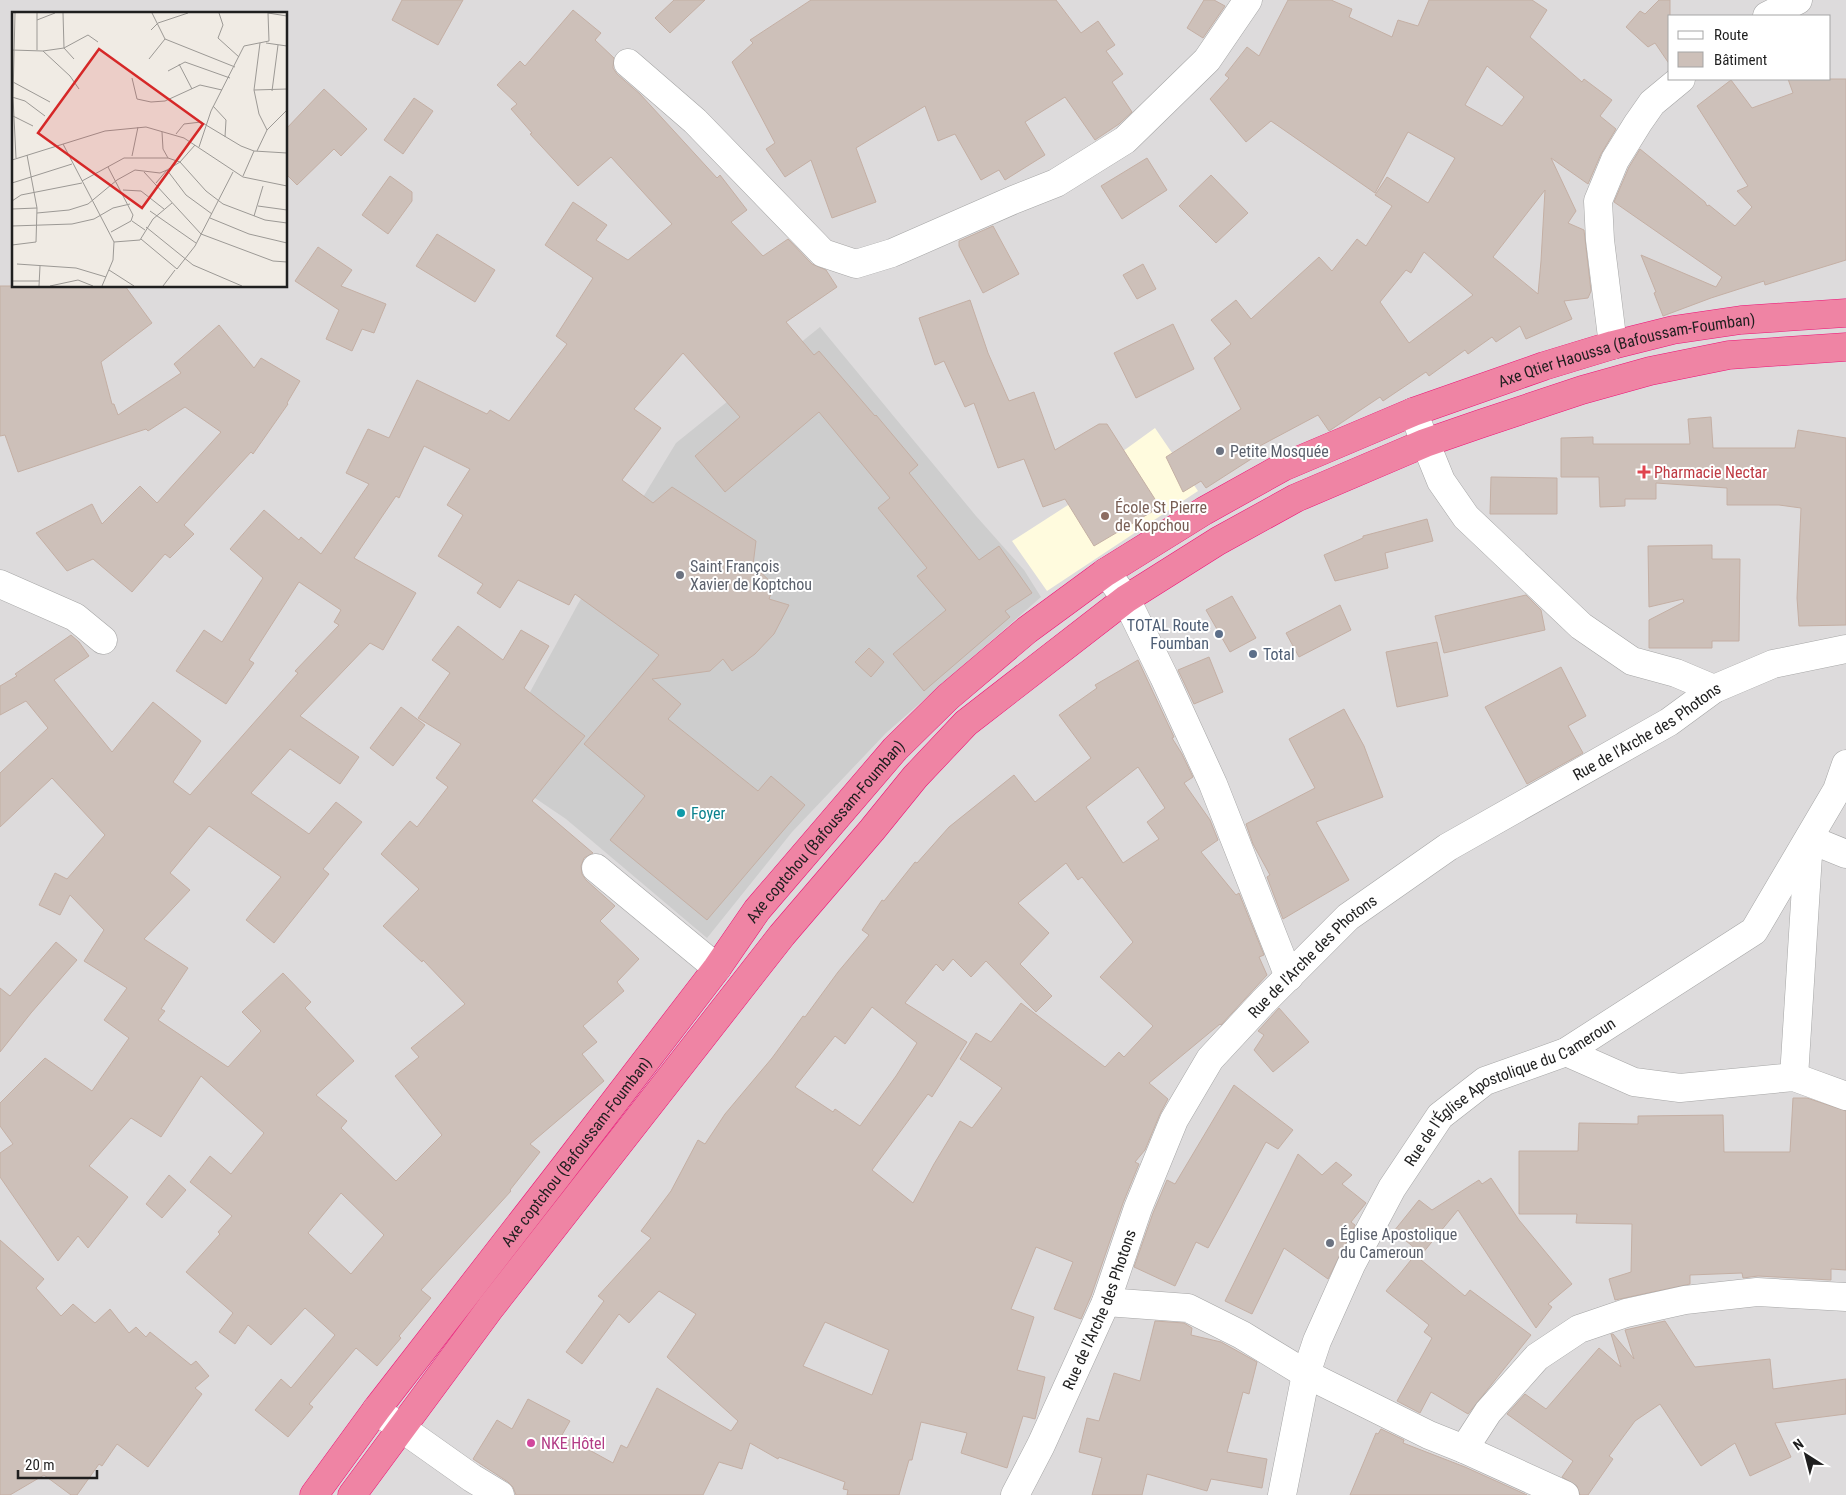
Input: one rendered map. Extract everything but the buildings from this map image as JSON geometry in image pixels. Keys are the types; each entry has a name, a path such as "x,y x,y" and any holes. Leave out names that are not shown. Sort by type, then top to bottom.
{"highway":[{"name":"Axe Qtier Haoussa (Bafoussam-Foumban)","path":"1413,412 1544,366 1613,345 1673,330 1741,320 1846,313"},
{"name":"Axe Qtier Haoussa (Bafoussam-Foumban)","path":"1425,443 1582,390 1650,372 1729,355 1846,347"},
{"name":"Axe coptchou (Bafoussam-Foumban)","path":"314,1495 376,1410 560,1174 717,968 757,910 896,749 948,697 1027,630 1106,572 1204,511 1284,467 1413,412"},
{"name":"Axe coptchou (Bafoussam-Foumban)","path":"352,1495 491,1307 782,935 915,777 966,723 1126,599 1218,541 1296,498 1425,443"},
{"path":"843,809 872,830"},
{"path":"468,1291 491,1307"}],"street":[{"path":"628,63 695,121 822,253 856,264 892,253 1012,200 1056,183 1125,140 1207,60 1248,0"},
{"path":"1770,15 1798,0"},
{"path":"1613,345 1600,240 1598,201 1615,160 1638,123 1652,103 1680,80"},
{"path":"1413,412 1440,481 1466,518 1581,626 1632,661 1676,673 1714,689"},
{"path":"1106,572 1126,599 1213,784 1289,977"},
{"path":"0,584 75,617 103,640"},
{"name":"Rue de l'Arche des Photons","path":"1015,1495 1041,1445 1106,1302 1138,1208 1174,1120 1210,1059 1348,917 1448,847 1670,722 1714,689 1773,664 1846,650"},
{"name":"Rue de l'Église Apostolique du Cameroun","path":"1282,1495 1306,1374 1317,1341 1351,1265 1392,1188 1440,1116 1485,1081 1566,1052 1754,931 1837,790 1846,764"},
{"path":"1794,1077 1809,839 1846,854"},
{"path":"596,868 717,968"},
{"path":"1566,1052 1634,1082 1680,1088 1794,1077 1846,1096"},
{"path":"1464,1449 1488,1412 1537,1357 1579,1329 1626,1313 1685,1300 1757,1292 1846,1297"},
{"path":"1106,1302 1188,1308 1242,1335 1306,1374 1429,1435 1566,1495"},
{"path":"376,1410 472,1478 500,1495"}],"shaded area":[{"path":"0,0 1846,0 1846,1495 0,1495"},
{"path":"820,327 976,516 1024,570 1041,597 886,733 792,832 707,938 566,819 504,777 529,694 578,604 676,443"},
{"name":"École St Pierre de Kopchou","path":"1155,428 1198,491 1047,591 1012,541 1093,489 1090,475"}],"place":[{"name":"Petite Mosquée","path":"1220,451"},
{"name":"Pharmacie Nectar","path":"1644,472"},
{"name":"École St Pierre de Kopchou","path":"1105,516"},
{"name":"Saint François Xavier de Koptchou","path":"680,575"},
{"name":"TOTAL Route Foumban","path":"1219,634"},
{"name":"Total","path":"1253,654"},
{"name":"Foyer","path":"681,813"},
{"name":"Église Apostolique du Cameroun","path":"1330,1243"},
{"name":"NKE Hôtel","path":"531,1443"}]}
